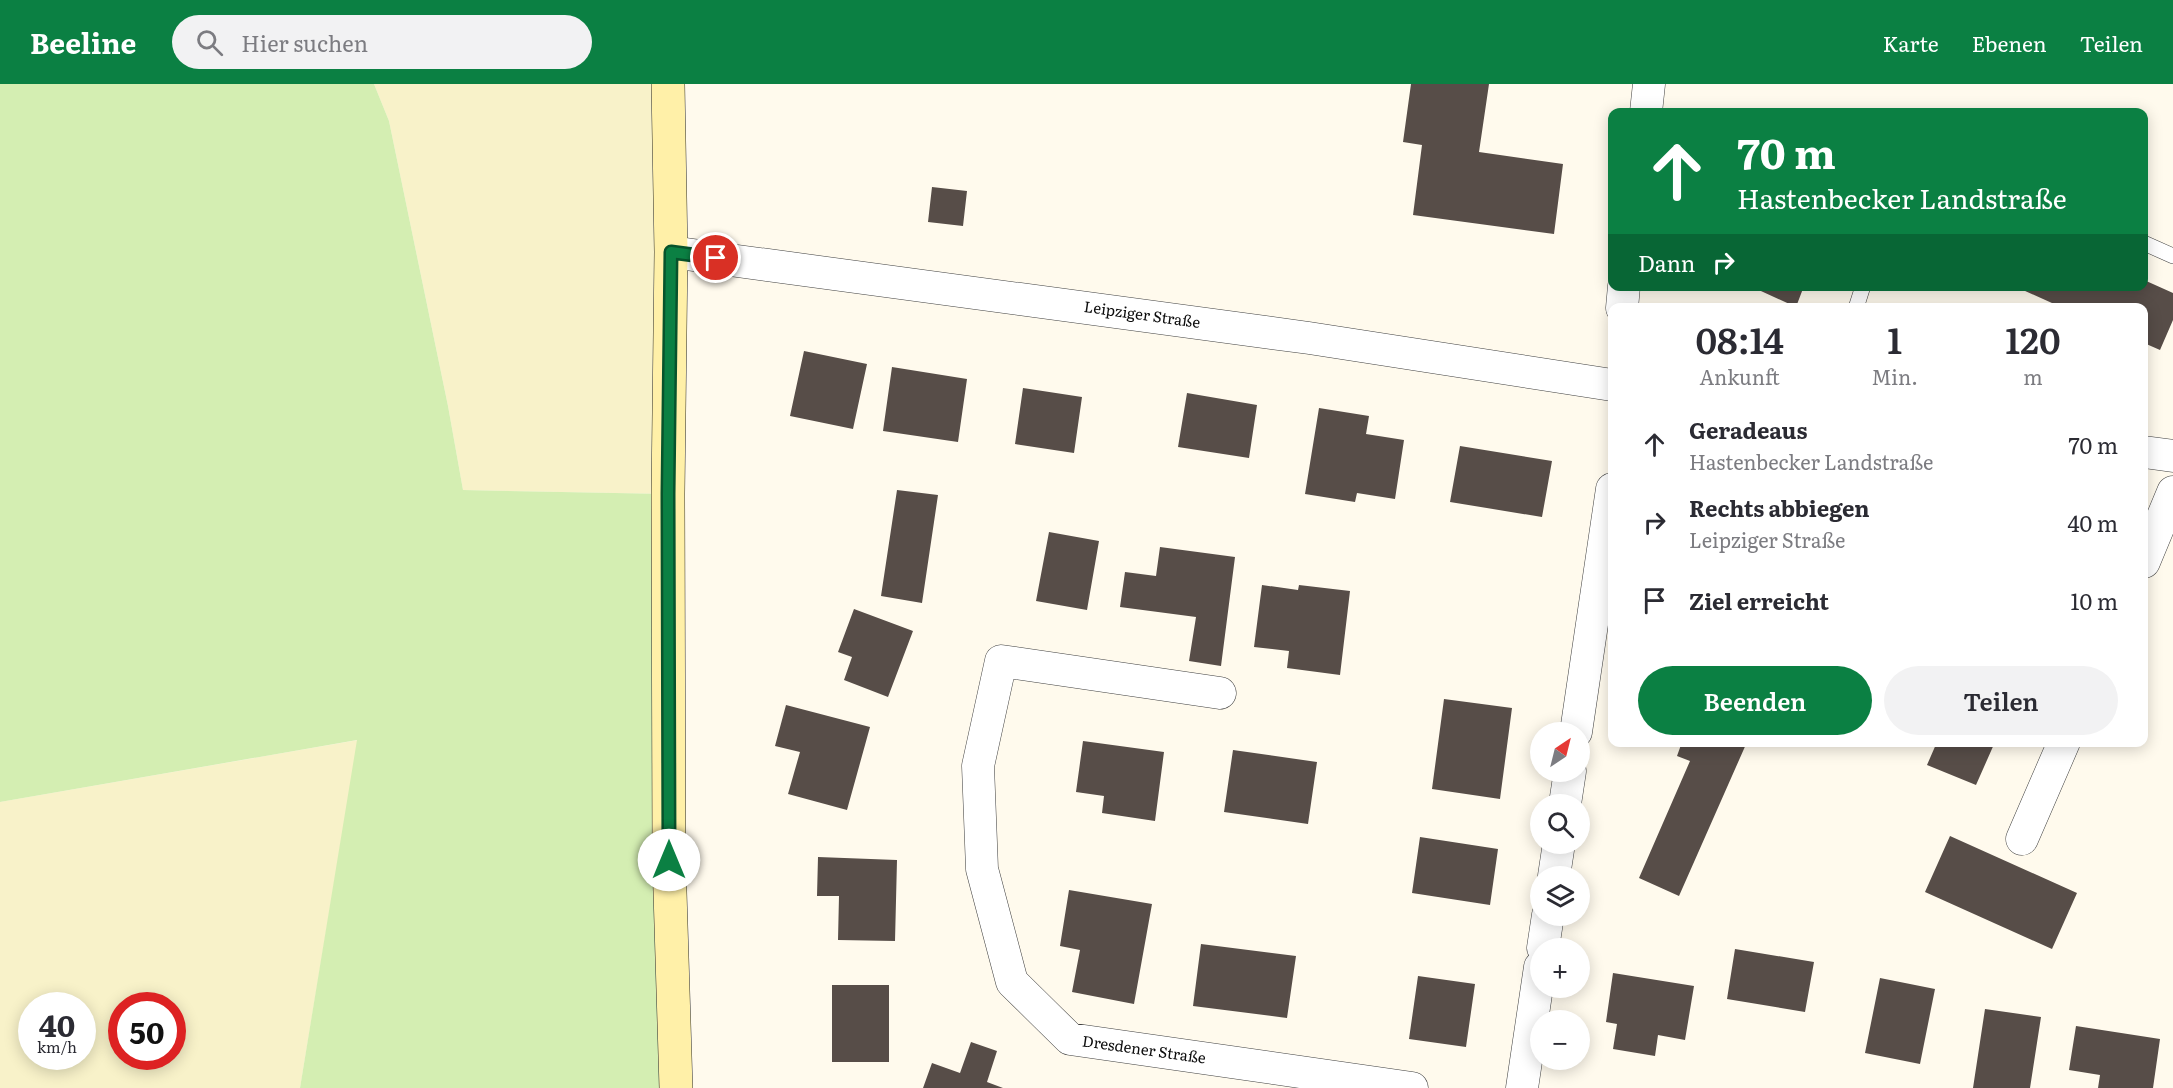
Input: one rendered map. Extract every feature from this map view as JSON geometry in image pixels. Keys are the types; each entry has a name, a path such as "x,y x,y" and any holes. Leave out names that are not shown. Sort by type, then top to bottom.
{"main road":[{"path":"668,84 671,252 668,494 669,860 676,1088"}],"street":[{"path":"1646,108 1649,84"},
{"name":"Leipziger Straße","path":"671,252 1309,338 1608,382"},
{"path":"2148,552 2173,492"},
{"path":"1577,722 1608,516"},
{"name":"Dresdener Straße","path":"1220,693 1001,661 978,766 982,869 1012,982 1070,1039 1412,1088"},
{"path":"2022,839 2062,747"},
{"path":"1522,1088 1535,998"}],"lane":[{"path":"2148,245 2173,256"}],"shaded area":[{"path":"374,84 668,84 668,494 463,490 448,406 389,121"},
{"path":"358,740 300,1088 0,1088 0,802"}],"green space":[{"path":"0,84 374,84 389,121 448,406 463,490 668,494 678,1088 300,1088 357,740 0,802"}],"building":[{"path":"1411,84 1489,84 1479,152 1563,164 1554,234 1413,215 1422,145 1403,142"},
{"path":"932,187 967,191 963,226 928,222"},
{"path":"2148,282 2173,293 2173,320 2160,350 2148,345 2148,303 2052,303 2025,291 2148,291"},
{"path":"1761,291 1802,291 1798,303 1787,303"},
{"path":"804,351 867,364 853,429 790,416"},
{"path":"892,367 967,379 958,442 883,431"},
{"path":"1023,388 1082,397 1074,453 1015,444"},
{"path":"1187,393 1257,405 1249,458 1178,447"},
{"path":"1319,408 1369,416 1366,434 1404,440 1395,499 1357,493 1355,502 1305,494"},
{"path":"1460,446 1552,461 1542,517 1450,502"},
{"path":"897,490 938,495 922,603 881,596"},
{"path":"1049,532 1099,541 1087,610 1036,601"},
{"path":"1160,547 1235,557 1221,666 1189,661 1196,617 1120,607 1125,572 1156,576"},
{"path":"1262,585 1298,590 1299,585 1350,591 1340,675 1287,668 1289,651 1254,647"},
{"path":"854,609 913,631 888,697 844,680 852,657 838,652"},
{"path":"1444,699 1512,708 1500,799 1432,789"},
{"path":"786,705 870,727 847,810 788,794 800,752 775,746"},
{"path":"1083,741 1164,752 1155,821 1102,813 1104,796 1076,792"},
{"path":"1680,747 1745,747 1679,896 1639,878 1690,761 1677,756"},
{"path":"1935,747 1993,747 1976,785 1927,765"},
{"path":"1233,750 1317,762 1308,824 1224,812"},
{"path":"1950,836 2077,893 2052,949 1925,892"},
{"path":"1420,837 1498,849 1490,905 1412,893"},
{"path":"818,857 897,860 895,941 838,940 839,896 817,896"},
{"path":"1069,890 1152,904 1134,1004 1072,992 1080,950 1060,946"},
{"path":"1201,944 1296,956 1287,1018 1193,1006"},
{"path":"1735,949 1814,962 1805,1012 1727,999"},
{"path":"1613,973 1694,986 1685,1040 1658,1035 1655,1056 1613,1049 1617,1024 1606,1022"},
{"path":"1418,976 1475,984 1466,1047 1409,1039"},
{"path":"1880,978 1935,989 1920,1064 1865,1053"},
{"path":"832,985 889,985 889,1062 832,1062"},
{"path":"1985,1009 2041,1017 2030,1088 1973,1088"},
{"path":"2076,1026 2160,1039 2153,1088 2098,1088 2100,1075 2069,1070"},
{"path":"971,1042 997,1051 987,1082 1003,1088 923,1088 932,1063 960,1073"}],"route":[{"path":"669,860 668,494 671,252 716,258"}]}
